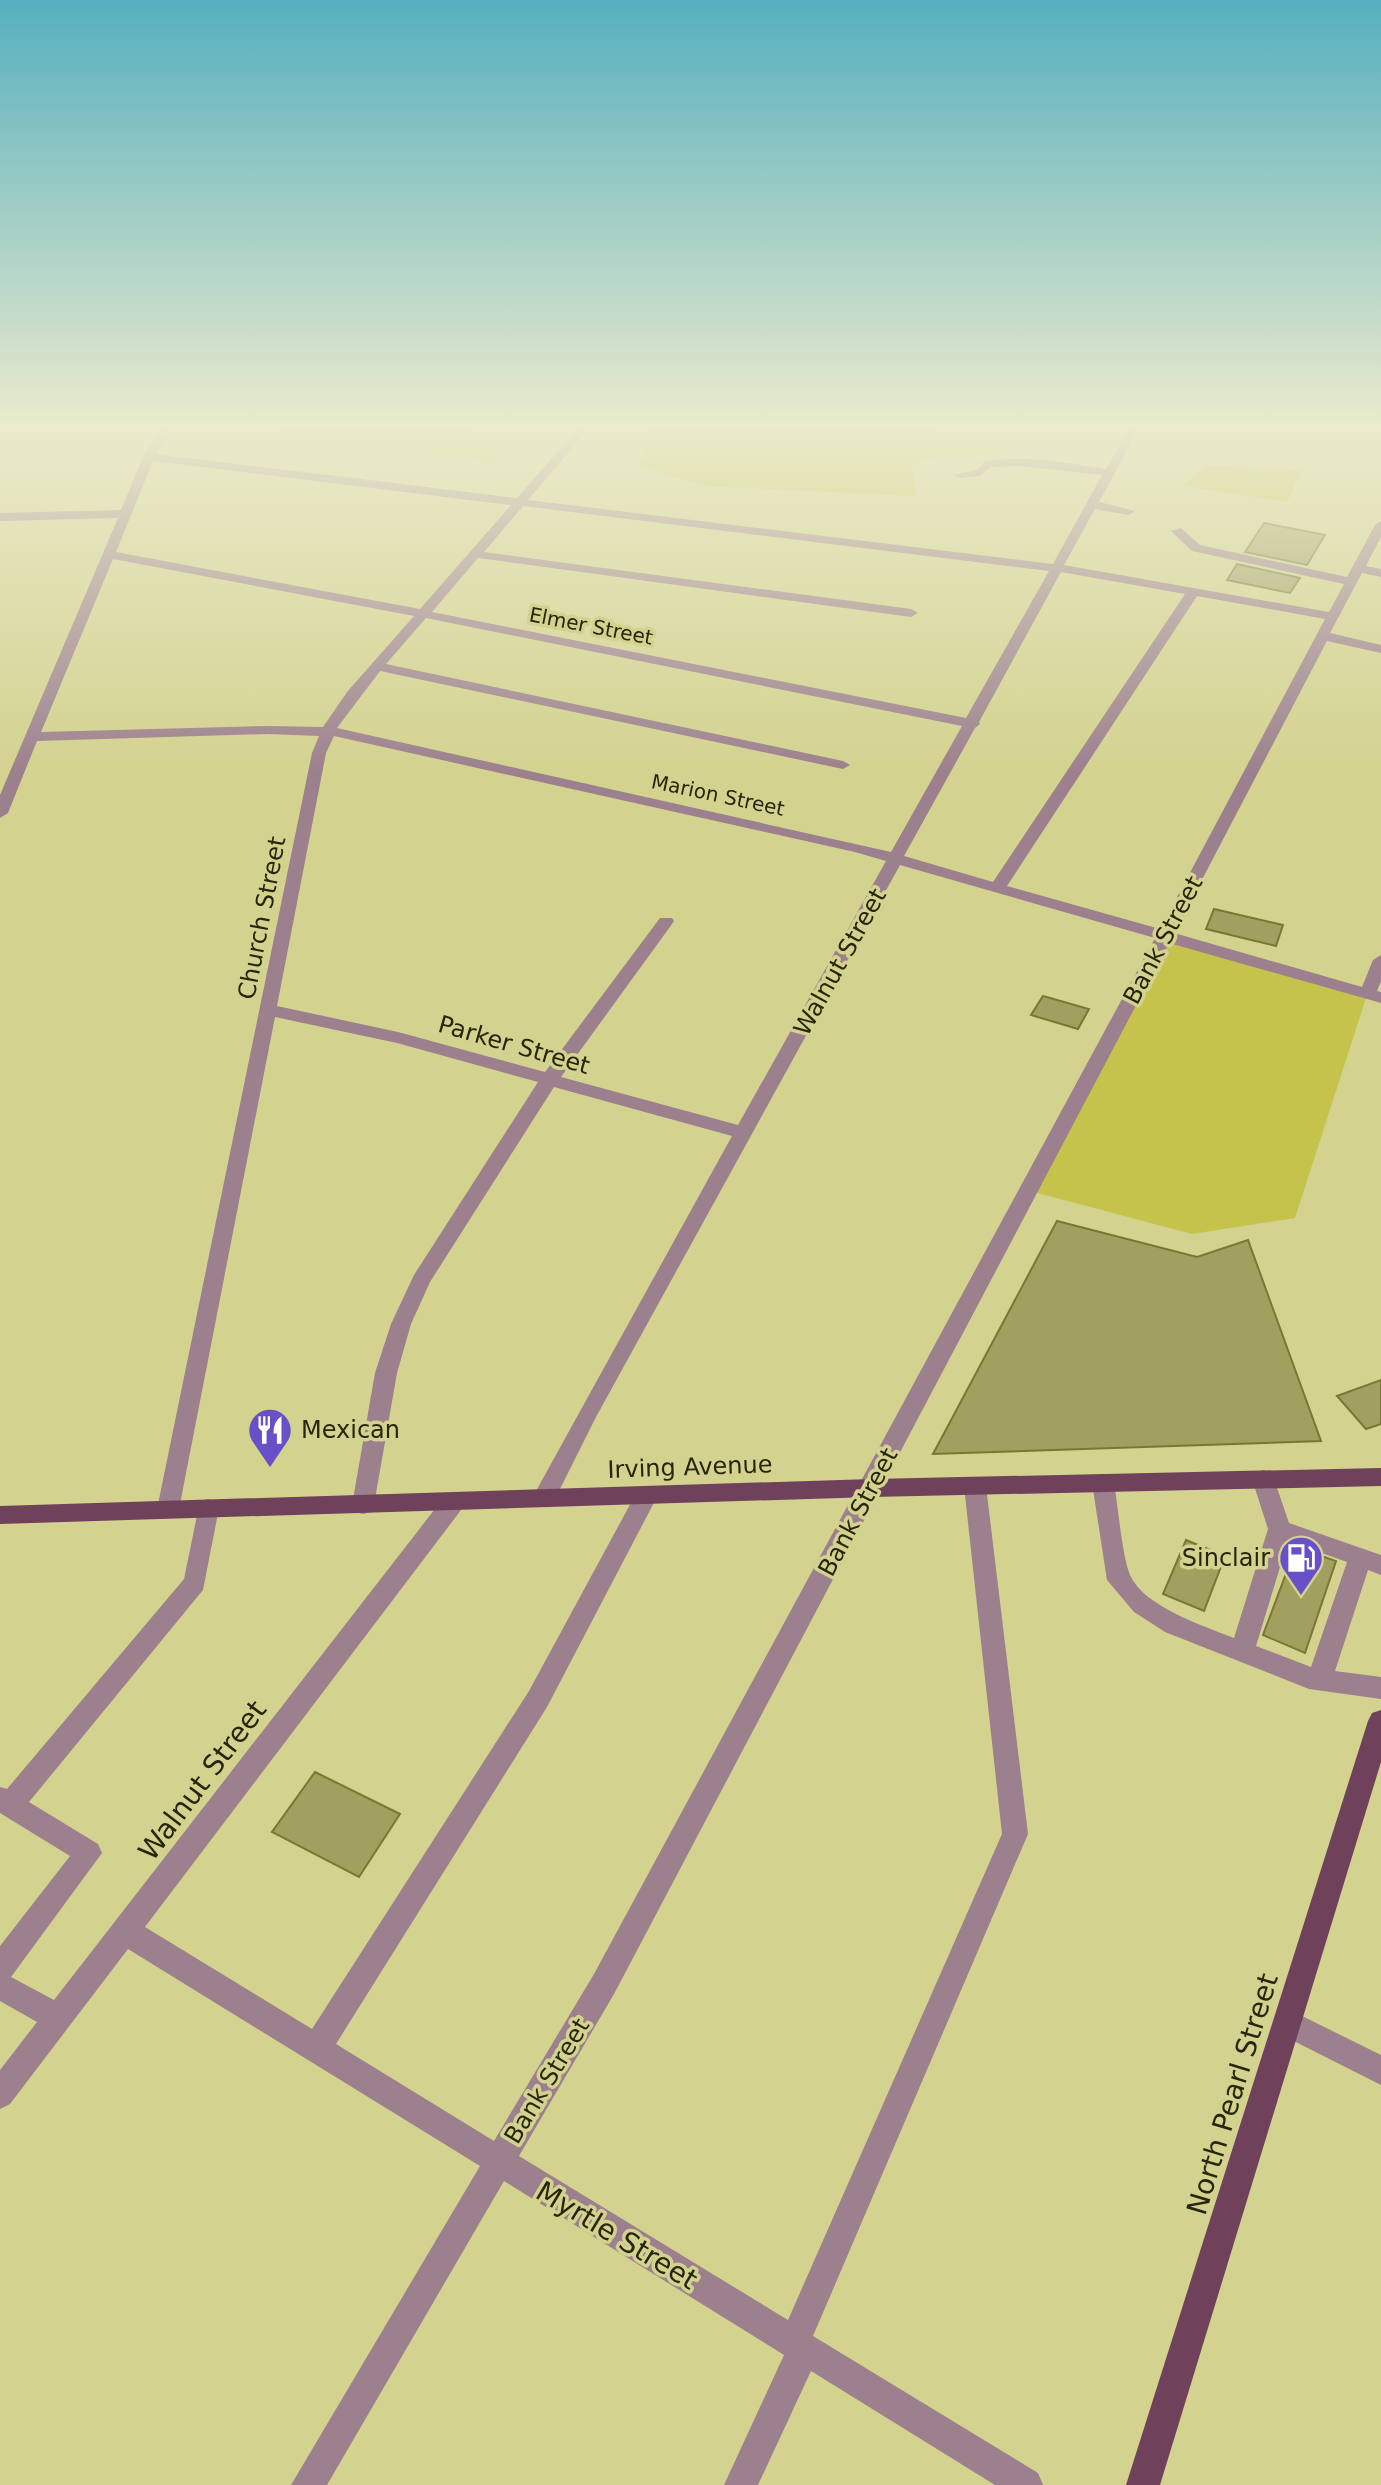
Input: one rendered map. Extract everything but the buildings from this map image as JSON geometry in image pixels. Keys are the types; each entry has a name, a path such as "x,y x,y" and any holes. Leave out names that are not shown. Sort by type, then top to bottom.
{"main road":[{"name":"Irving Avenue","path":"0,1515 872,1488 1381,1477"},
{"name":"North Pearl Street","path":"1143,2485 1381,1721"}],"street":[{"path":"0,813 113,541"},
{"name":"Church Street","path":"168,1509 319,753 328,731 376,666 486,541"},
{"path":"838,541 1058,568 1193,592 1329,627 1381,649"},
{"name":"Walnut Street","path":"544,1498 587,1414 1073,541"},
{"path":"1188,541 1196,548 1364,574"},
{"name":"Bank Street","path":"308,2485 604,1984 872,1488 1329,627 1364,574 1375,541"},
{"name":"Elmer Street","path":"107,554 973,724"},
{"path":"474,554 911,613"},
{"path":"998,887 1193,592"},
{"path":"376,666 843,765"},
{"name":"Marion Street","path":"32,737 328,731 898,859 1374,996"},
{"path":"363,1505 386,1373 421,1280 549,1080 666,921"},
{"path":"1374,996 1381,960"},
{"name":"Parker Street","path":"269,1010 398,1038 745,1133"},
{"path":"1242,1651 1280,1529 1263,1479"},
{"path":"1103,1483 1119,1580 1142,1605 1174,1625 1309,1678 1381,1688"},
{"path":"741,2485 1015,1834 975,1486"},
{"path":"316,2049 538,1699 647,1495"},
{"name":"Walnut Street","path":"2,2088 60,2019 453,1503"},
{"path":"0,1968 89,1853 5,1802 195,1583 208,1508"},
{"path":"1280,1529 1371,1561 1320,1678"},
{"name":"Myrtle Street","path":"127,1932 1026,2485"},
{"path":"0,1986 60,2019"},
{"path":"1288,2023 1381,2070"}],"shaded area":[{"path":"1166,936 1367,995 1295,1218 1192,1234 1030,1191"}],"place":[{"name":"Mexican","path":"270,1469"},
{"name":"Sinclair","path":"1301,1597"}]}
